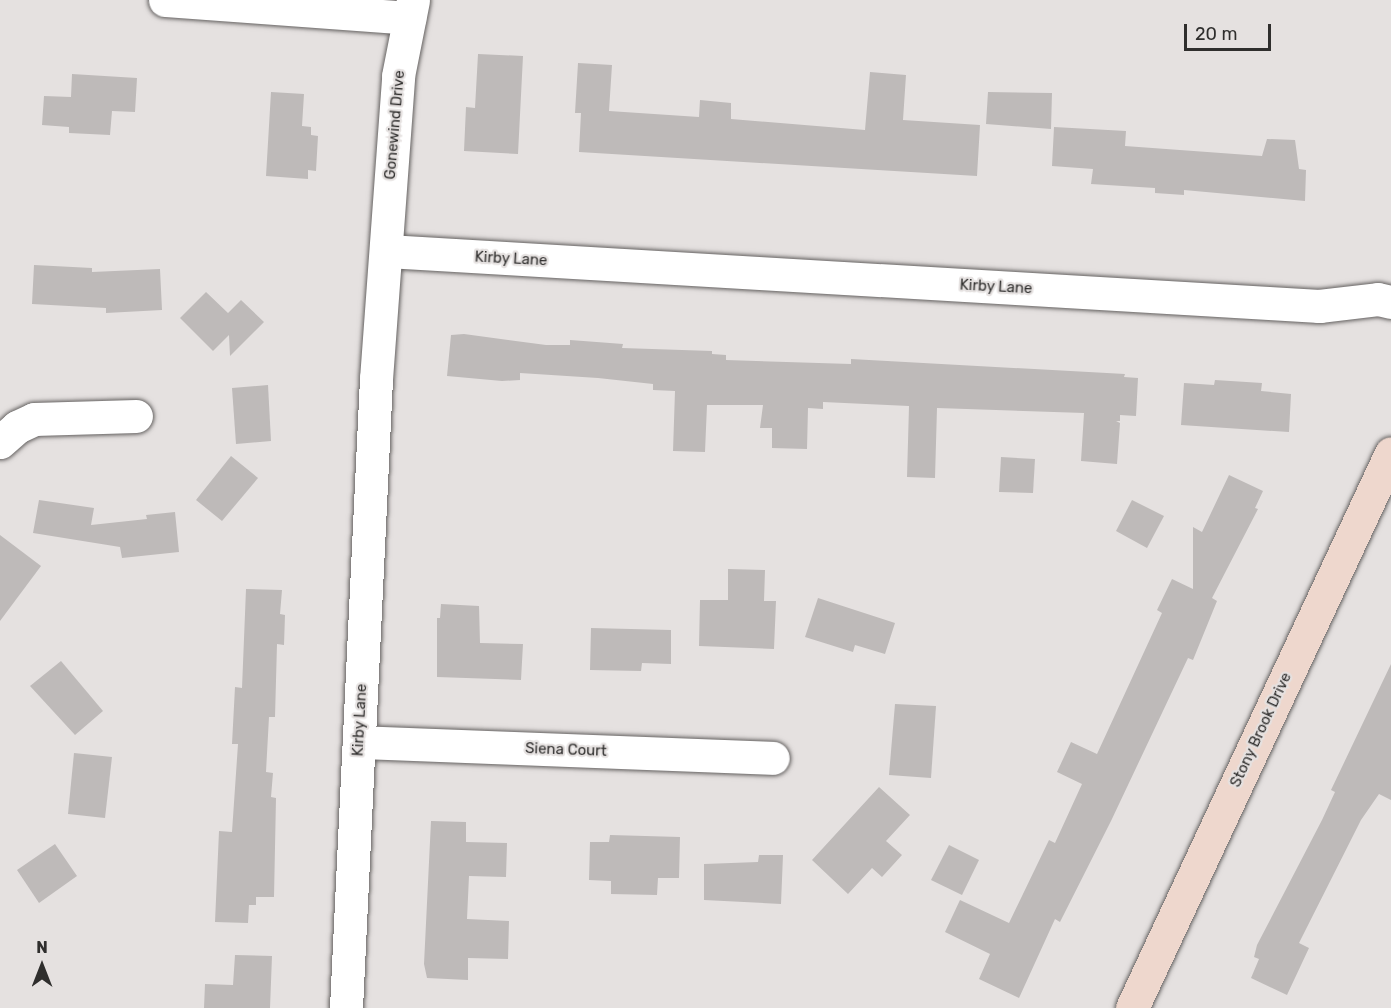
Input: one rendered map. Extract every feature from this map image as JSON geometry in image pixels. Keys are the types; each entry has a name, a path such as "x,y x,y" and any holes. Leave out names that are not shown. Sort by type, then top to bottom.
{"street":[{"path":"165,0 411,9"},
{"name":"Gonewind Drive","path":"387,251 398,76 411,9"},
{"name":"Kirby Lane","path":"346,1008 376,379 387,251 1319,306 1378,299 1391,302"},
{"path":"0,442 34,418 136,416"},
{"name":"Stony Brook Drive","path":"1132,1008 1391,453"},
{"name":"Siena Court","path":"359,742 774,758"}],"building":[{"path":"478,54 523,56 518,154 464,151 466,107 475,108"},
{"path":"578,63 612,65 609,111 699,117 700,100 731,103 731,119 865,130 870,72 906,75 903,120 980,125 977,176 579,152 581,113 575,113"},
{"path":"72,74 137,78 135,112 112,111 110,135 69,133 69,127 42,125 44,96 71,97"},
{"path":"271,92 304,94 302,126 311,127 311,135 318,136 316,171 308,170 308,179 266,176"},
{"path":"988,92 1052,93 1051,129 986,124"},
{"path":"1054,127 1126,131 1125,146 1262,156 1267,139 1295,140 1299,169 1306,170 1305,201 1184,190 1184,195 1155,193 1155,188 1091,184 1093,169 1052,166"},
{"path":"34,265 92,268 92,272 160,269 162,310 106,313 106,308 32,304"},
{"path":"206,292 228,313 241,300 264,322 230,356 229,335 213,351 180,318"},
{"path":"464,334 546,345 570,345 570,340 623,344 622,348 712,351 712,354 726,355 726,360 851,364 851,359 1125,374 1124,377 1138,378 1136,416 1120,415 1120,421 1116,421 1120,423 1117,464 1081,461 1084,413 937,408 935,478 907,477 909,406 823,402 823,409 808,408 807,449 772,448 772,428 760,428 763,405 707,405 705,452 673,451 675,391 653,390 653,384 598,378 520,373 520,380 502,381 447,376 451,335"},
{"path":"1215,380 1262,383 1261,391 1291,394 1289,432 1181,425 1184,383 1214,385"},
{"path":"268,385 271,441 236,444 232,388"},
{"path":"231,456 258,478 222,521 196,500"},
{"path":"1001,457 1035,459 1033,493 999,492"},
{"path":"1229,475 1263,491 1255,508 1258,509 1212,598 1217,601 1193,660 1188,658 1111,821 1060,922 1055,919 1019,998 979,979 990,954 945,932 960,900 1009,923 1049,840 1055,843 1082,784 1057,772 1071,742 1097,754 1162,613 1157,610 1172,579 1193,589 1193,527 1202,532"},
{"path":"39,500 94,508 91,525 147,519 146,515 175,512 179,552 122,558 120,547 33,533"},
{"path":"1132,500 1164,516 1147,548 1116,531"},
{"path":"0,535 41,566 0,621"},
{"path":"728,569 765,570 764,601 776,601 774,649 699,646 700,600 728,600"},
{"path":"246,589 282,590 280,614 285,615 284,645 277,644 275,717 269,717 266,772 273,773 271,797 276,798 274,897 256,897 256,905 249,905 248,923 215,922 219,831 232,832 238,744 232,744 235,687 242,688"},
{"path":"818,598 895,623 885,654 855,645 853,652 805,637"},
{"path":"441,604 479,606 480,643 523,644 521,680 437,677 437,618 440,618"},
{"path":"591,628 671,630 671,664 642,663 641,671 590,670"},
{"path":"61,661 103,711 75,735 30,686"},
{"path":"1391,664 1391,800 1379,794 1361,820 1299,943 1309,948 1287,995 1251,978 1259,959 1254,957 1257,945 1322,820 1335,792 1331,790"},
{"path":"895,704 936,706 931,778 889,775"},
{"path":"74,753 112,757 105,818 68,814"},
{"path":"879,787 910,815 886,841 902,855 882,877 872,868 848,894 812,860"},
{"path":"431,821 466,822 466,842 507,843 506,877 469,876 467,919 509,921 508,959 468,958 468,980 427,978 424,964"},
{"path":"610,835 680,837 679,878 658,878 657,895 611,894 611,881 589,880 590,842 609,842"},
{"path":"55,844 77,876 39,903 17,870"},
{"path":"949,845 979,860 962,895 931,880"},
{"path":"759,855 783,855 781,904 704,900 704,864 758,862"},
{"path":"235,955 272,956 270,1008 204,1008 205,984 233,985"}]}
